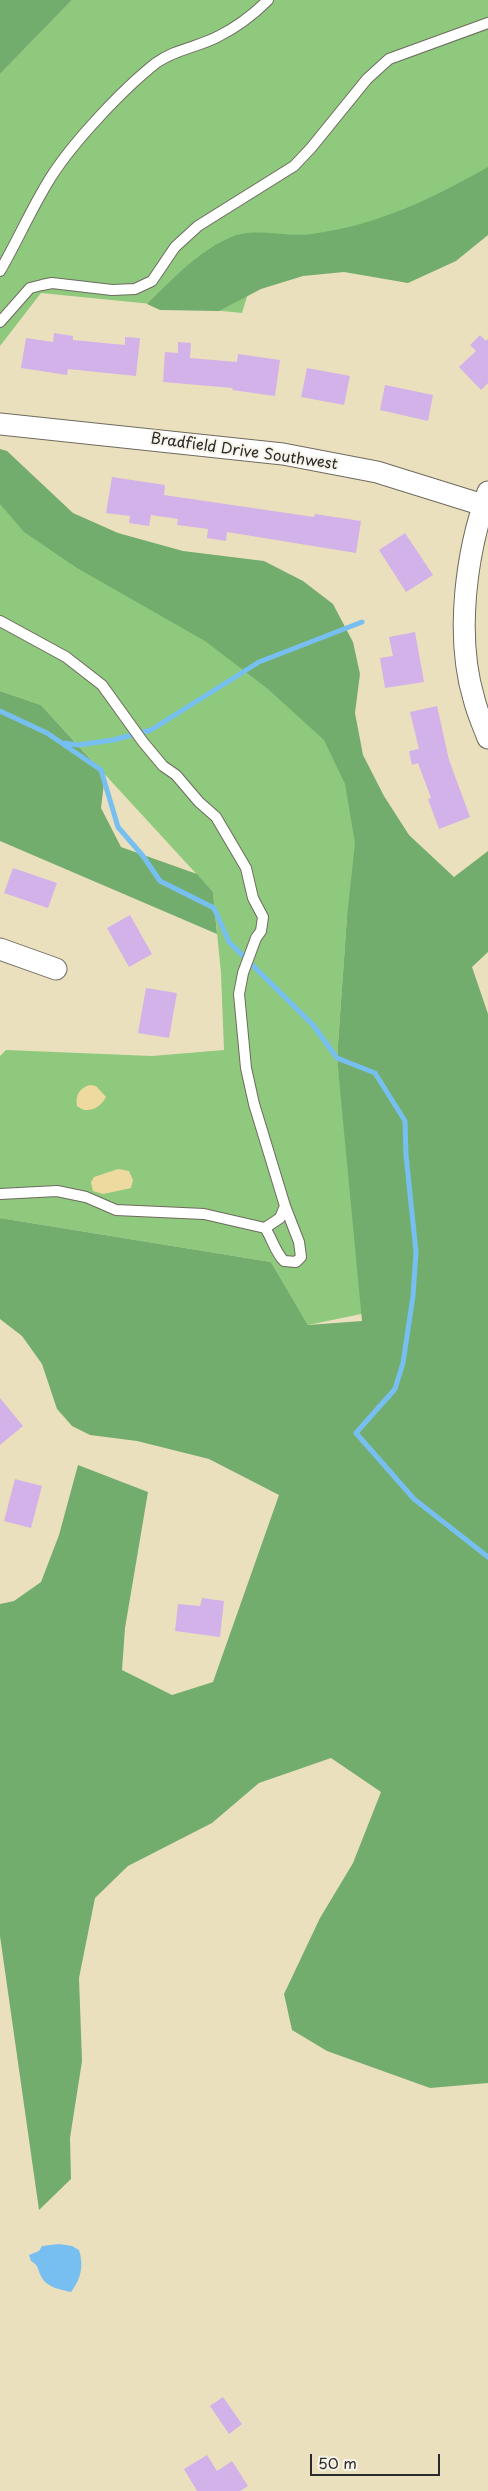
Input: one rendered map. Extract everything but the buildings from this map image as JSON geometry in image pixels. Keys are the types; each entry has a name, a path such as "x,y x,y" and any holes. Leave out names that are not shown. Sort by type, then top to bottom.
{"street":[{"name":"Bradfield Drive Southwest","path":"0,424 282,454 377,472 486,498"},
{"path":"486,498 467,580 465,605 466,659 473,698 488,738"},
{"path":"0,949 56,969"}],"lane":[{"path":"0,271 41,194 59,166 135,81 158,62 186,48 218,37 239,24 268,0"},
{"path":"0,322 30,288 52,282 112,290 135,290 152,281 175,247 198,226 294,166 312,148 367,79 389,59 488,23"},
{"path":"0,621 66,657 102,685 132,728 163,766 176,775 199,802 216,817 246,868 253,898 263,917 261,931 243,973 239,994 246,1068 254,1104 285,1206 299,1242 301,1257 296,1262 284,1261 279,1257 272,1237 265,1228 204,1214 116,1210 86,1197 57,1191 0,1194"},
{"path":"265,1228 280,1218 285,1206"}],"green space":[{"path":"0,0 72,0 0,74"},
{"path":"72,0 488,0 488,177 391,227 258,261 242,313 41,293 0,346 0,74"},
{"path":"488,167 488,235 456,261 408,283 344,272 303,276 261,289 219,311 160,310 147,304 195,259 229,238 249,233 312,234 359,224 425,200"},
{"path":"0,449 7,451 73,513 118,533 183,551 264,561 303,581 333,604 353,642 360,674 355,713 363,755 384,796 409,835 454,877 488,851 488,952 472,967 488,1014 488,2083 430,2088 327,2051 292,2030 284,1994 320,1918 353,1863 381,1792 331,1758 259,1783 212,1823 128,1866 95,1898 79,1978 82,2061 70,2138 71,2179 39,2210 0,1936 0,1604 14,1601 41,1582 59,1535 78,1465 148,1492 125,1628 122,1670 172,1695 213,1682 279,1495 209,1459 137,1441 90,1435 72,1426 57,1409 42,1364 22,1336 0,1319 0,1218 271,1262 308,1325 362,1321 337,1058 347,917 355,843 345,784 324,740 268,689 205,641 77,568 24,532 0,504"},
{"path":"0,502 170,591 345,739 387,875 347,917 337,1058 366,1313 308,1325 271,1262 0,1218 0,1056 6,1050 152,1056 224,1050 221,973 213,892 41,705 0,691"},
{"path":"0,691 41,705 105,775 101,808 121,847 197,874 213,892 217,934 0,841"}],"sand":[{"path":"86,1086 96,1086 106,1097 93,1109 81,1109 77,1106 79,1093"},
{"path":"118,1169 129,1171 133,1180 131,1188 103,1194 93,1191 91,1182 94,1177"}],"water":[{"path":"59,2244 72,2246 79,2250 81,2256 81,2272 71,2292 52,2287 45,2282 29,2255 39,2251 42,2246"}],"waterway":[{"path":"64,743 78,745 113,740 151,730 259,662 362,622"},
{"path":"0,711 47,733 101,770 118,827 143,856 160,881 214,908 229,942 313,1025 337,1058 375,1073 405,1121 406,1155 416,1252 413,1296 403,1363 395,1389 356,1433 414,1499 488,1557"}]}
